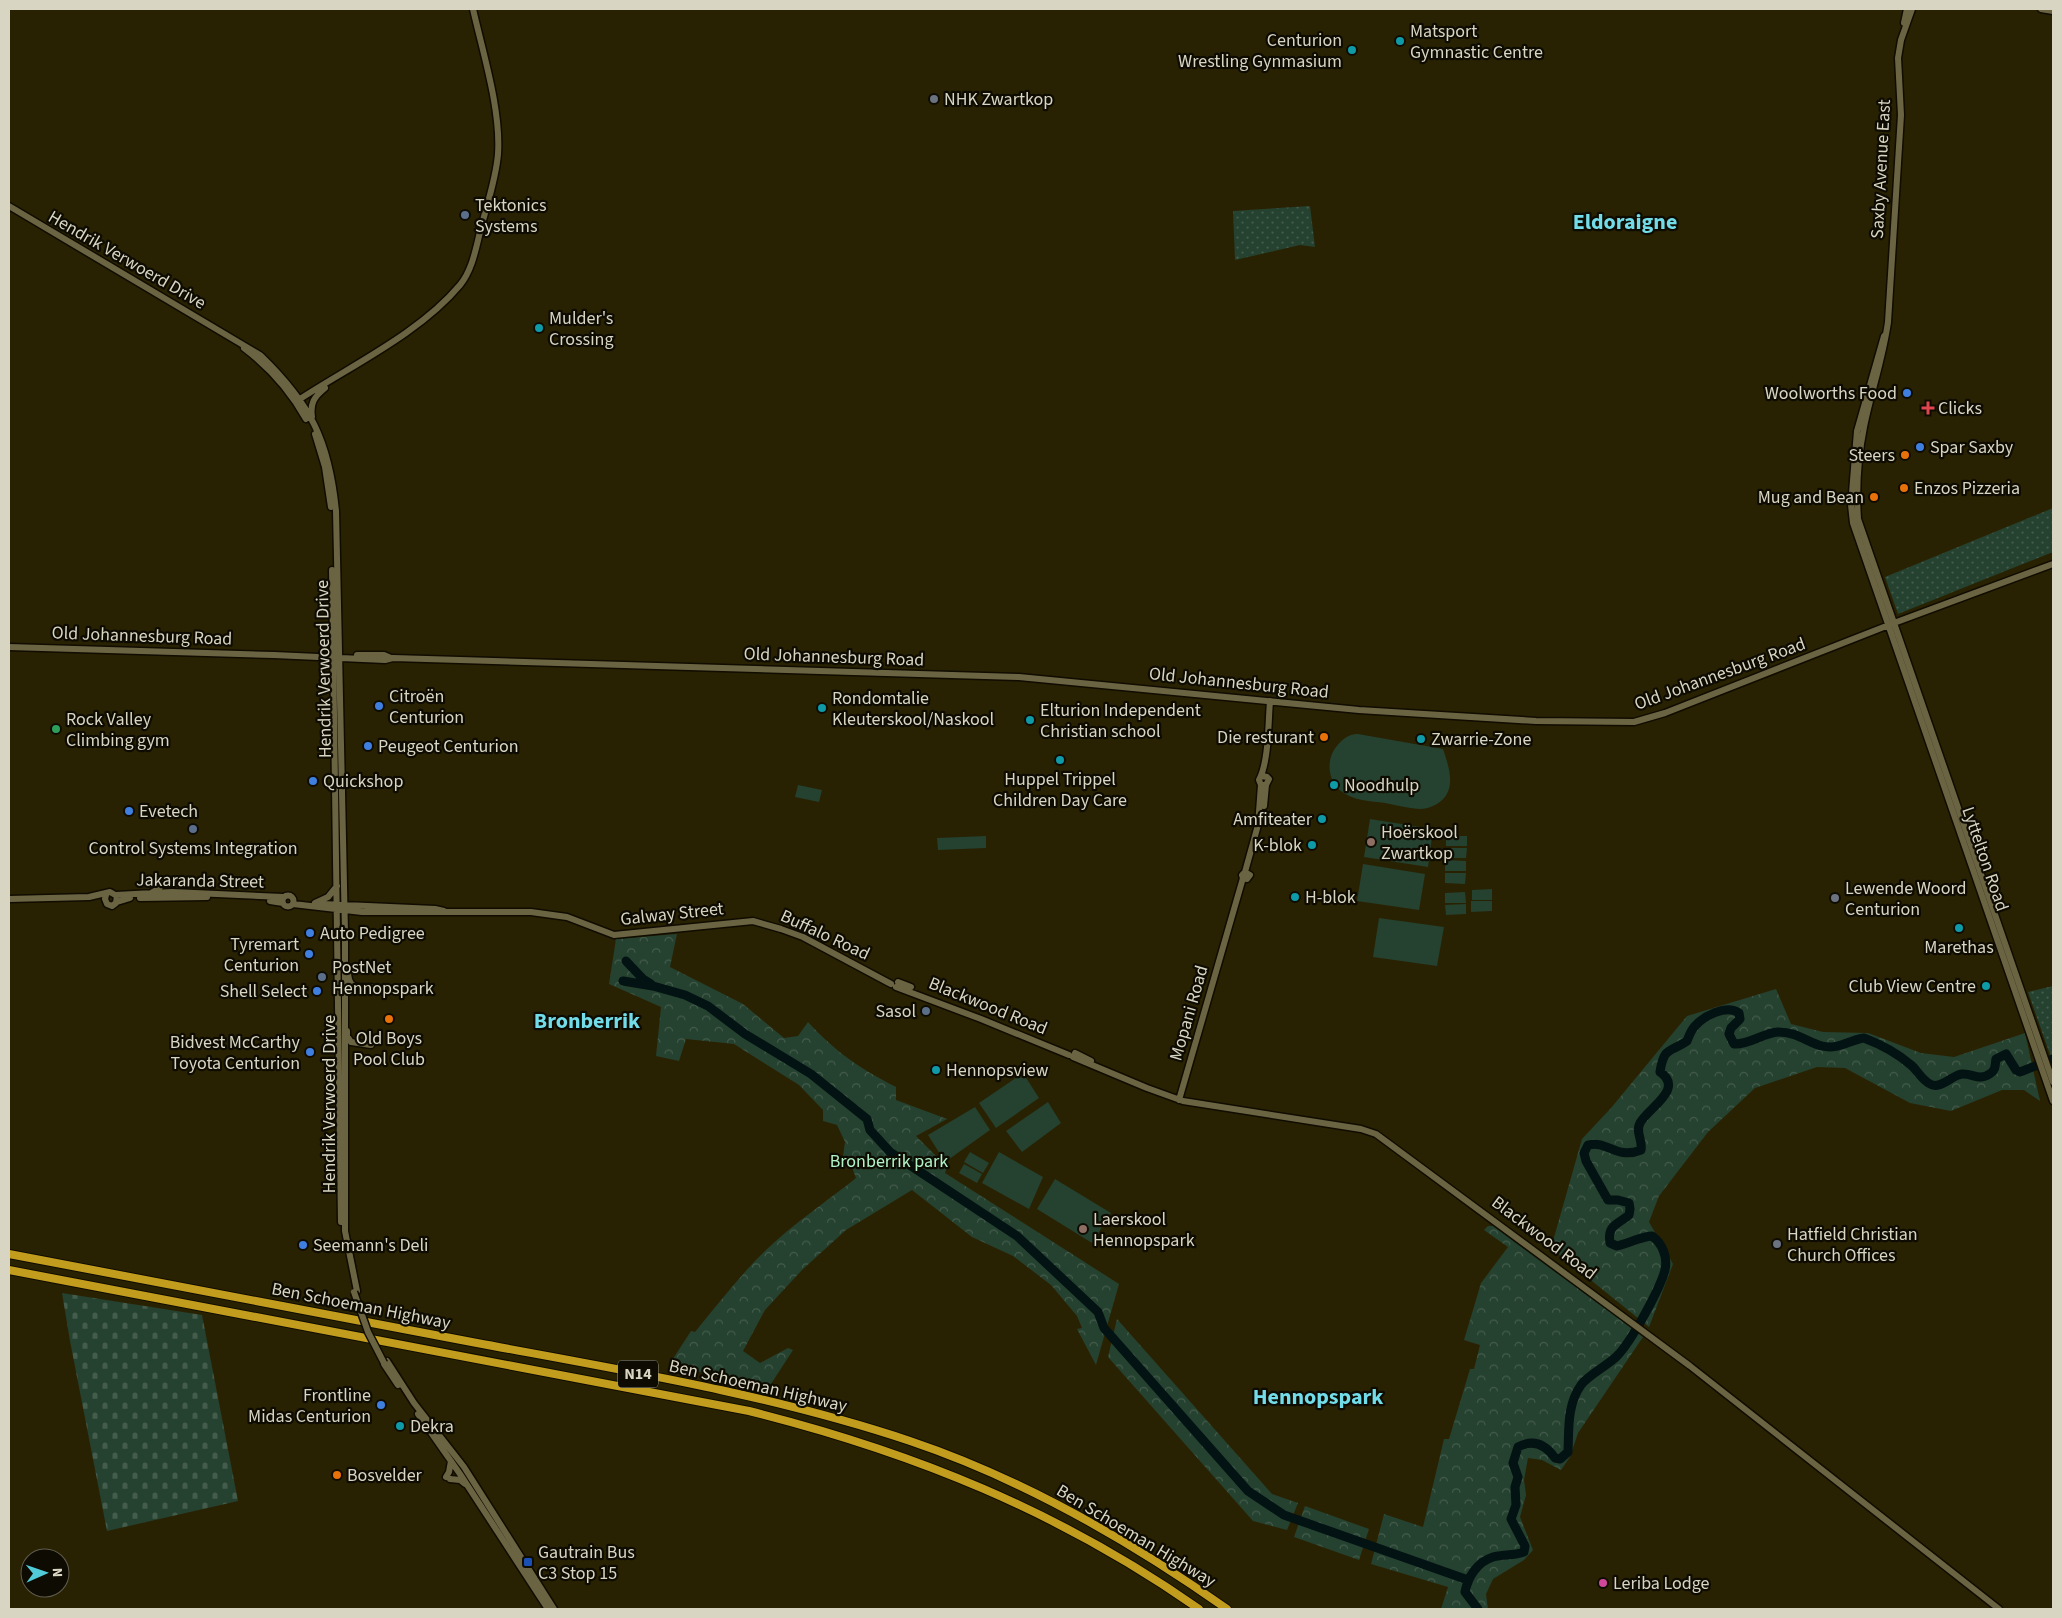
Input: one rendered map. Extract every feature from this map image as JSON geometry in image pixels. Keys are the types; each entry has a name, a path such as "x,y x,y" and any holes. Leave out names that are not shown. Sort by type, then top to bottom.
{"highway":[{"name":"Ben Schoeman Highway","path":"9,1254 566,1359 751,1396 810,1410 913,1442 1038,1494 1128,1544 1192,1584 1227,1609"},
{"name":"Ben Schoeman Highway","path":"9,1270 749,1411 803,1425 907,1458 970,1482 1012,1501 1093,1543 1199,1609"}],"main road":[{"path":"298,400 331,381 422,320 461,284 468,270 492,184 498,154 494,104 473,9"},
{"path":"1902,37 1907,9"},
{"name":"Saxby Avenue East","path":"1892,625 1858,519 1858,501 1864,427 1886,334 1901,115 1898,69 1902,37 1912,9"},
{"path":"1902,37 1917,9"},
{"path":"2041,9 2053,11"},
{"name":"Hendrik Verwoerd Drive","path":"9,206 260,355 298,400 313,422 325,448 336,511 337,886 345,932 345,1231 355,1291"},
{"path":"313,422 312,403 331,381"},
{"name":"Hendrik Verwoerd Drive","path":"298,400 318,442 329,488 332,536 341,908 339,1205 342,1239 368,1332 548,1609"},
{"name":"Old Johannesburg Road","path":"9,647 274,655 384,655 393,658 1019,677 1272,702 1443,716 1580,723 1634,722 1665,713 2053,564"},
{"name":"Lyttelton Road","path":"1892,625 2039,1049 2053,1082"},
{"path":"1244,699 1264,707 1268,726"},
{"path":"1264,776 1272,702"},
{"path":"1264,776 1272,702"},
{"name":"Mopani Road","path":"1179,1099 1246,875 1258,825 1264,785 1269,781 1264,776"},
{"path":"150,893 166,880"},
{"path":"315,903 328,897 337,886"},
{"path":"9,900 89,897 106,895 110,892 117,898 112,906 89,897"},
{"path":"167,892 171,895 203,897"},
{"name":"Jakaranda Street","path":"117,898 167,892 283,900"},
{"path":"106,895 106,903"},
{"path":"283,900 290,896 293,902"},
{"name":"Jakaranda Street","path":"117,898 203,897 283,900"},
{"path":"293,902 341,908"},
{"path":"293,902 315,903 341,908"},
{"path":"363,907 382,913 398,908"},
{"name":"Galway Street","path":"341,908 435,909 447,912"},
{"name":"Galway Street","path":"341,908 382,913 436,914 447,912 517,911 568,917 614,935 753,921"},
{"name":"Buffalo Road","path":"753,921 793,933 894,983"},
{"path":"345,932 349,980 357,987 371,987"},
{"name":"Blackwood Road","path":"894,983 1179,1099 1361,1129 1376,1134 1690,1366 1999,1609"},
{"path":"344,990 348,1038 351,1042 372,1045"},
{"path":"344,1054 350,1047 364,1044"},
{"name":"Lyttelton Road","path":"2047,1070 2053,1101"},
{"name":"Hendrik Verwoerd Drive","path":"386,1362 414,1403 464,1467 554,1609"},
{"path":"451,1461 448,1478 460,1480 470,1488"}],"green space":[{"path":"1310,206 1315,247 1300,245 1235,260 1233,211"},
{"path":"2053,508 2053,552 1898,614 1885,577"},
{"path":"1358,734 1443,749 1448,763 1450,778 1450,786 1444,799 1433,806 1419,809 1362,800 1351,797 1341,791 1331,778 1330,761 1334,750 1344,739 1350,735"},
{"path":"798,785 822,790 819,802 795,797"},
{"path":"1370,819 1433,829 1428,867 1364,857"},
{"path":"986,836 986,848 938,850 937,838"},
{"path":"1446,836 1467,836 1467,846 1446,846"},
{"path":"1446,848 1467,848 1466,858 1445,858"},
{"path":"1445,860 1466,861 1466,871 1445,871"},
{"path":"1363,864 1425,874 1419,910 1357,901"},
{"path":"1445,873 1466,873 1465,884 1445,883"},
{"path":"1492,889 1492,900 1472,900 1472,890"},
{"path":"1465,892 1466,903 1445,903 1445,893"},
{"path":"1471,901 1492,901 1492,911 1471,912"},
{"path":"1466,904 1466,914 1446,915 1445,905"},
{"path":"1379,918 1444,927 1437,966 1373,957"},
{"name":"Bronberrik park","path":"677,934 670,967 743,1004 784,1038 798,1036 808,1022 829,1043 849,1059 896,1087 896,1100 947,1119 916,1136 947,1167 945,1173 1119,1284 1096,1365 1077,1329 1082,1328 1077,1316 1051,1285 1013,1256 972,1237 912,1190 846,1230 802,1270 765,1310 743,1351 760,1363 788,1348 793,1350 769,1387 669,1365 691,1331 695,1332 756,1260 777,1240 856,1178 848,1157 843,1156 845,1142 837,1125 823,1121 823,1110 799,1085 734,1044 686,1039 679,1061 656,1056 661,1007 609,984 616,939"},
{"path":"2053,986 2053,1063 2028,992"},
{"path":"1776,989 1791,1024 1823,1032 1868,1033 1921,1053 1954,1057 2025,1033 2040,1101 2024,1090 2002,1090 1951,1111 1910,1103 1845,1068 1817,1067 1755,1088 1708,1132 1659,1196 1649,1222 1673,1264 1649,1327 1551,1248 1582,1139 1611,1108 1687,1016"},
{"path":"1023,1073 1039,1098 996,1128 979,1103"},
{"path":"1048,1102 1061,1123 1022,1152 1006,1131"},
{"path":"975,1107 990,1130 945,1162 928,1135"},
{"path":"970,1152 989,1163 983,1173 964,1162"},
{"path":"999,1152 1043,1177 1029,1209 982,1183"},
{"path":"964,1164 982,1174 977,1183 959,1173"},
{"path":"1055,1179 1111,1213 1092,1243 1037,1209"},
{"path":"1488,1226 1495,1226 1515,1239 1643,1337 1578,1433 1570,1457 1561,1470 1542,1460 1528,1458 1524,1480 1526,1495 1520,1517 1533,1550 1524,1560 1493,1579 1486,1594 1488,1609 1441,1609 1448,1587 1371,1564 1384,1514 1423,1527 1444,1439 1449,1439 1470,1369 1474,1369 1480,1345 1464,1340 1481,1283 1508,1247 1484,1230"},
{"path":"62,1293 202,1315 238,1501 107,1531"},
{"path":"1117,1319 1272,1494 1298,1503 1287,1530 1253,1521 1108,1357"},
{"path":"1305,1506 1369,1529 1359,1560 1294,1537"}],"waterway":[{"path":"626,961 643,979 651,984"},
{"path":"623,981 653,986 685,995 708,1006 745,1034 811,1074 867,1119 870,1130 890,1152 1017,1236 1098,1312 1104,1328 1248,1491 1284,1515 1468,1580"},
{"path":"1478,1609 1465,1592 1468,1581 1478,1566 1493,1557 1524,1552 1525,1546 1511,1519 1516,1505 1515,1487 1518,1477 1513,1463 1518,1447 1529,1443 1538,1444 1547,1449 1555,1458 1560,1459 1568,1452 1571,1409 1576,1393 1584,1381 1613,1360 1623,1349 1651,1302 1665,1270 1666,1260 1663,1251 1659,1242 1652,1236 1617,1246 1610,1243 1610,1232 1614,1226 1629,1215 1629,1203 1608,1200 1586,1161 1584,1153 1588,1145 1595,1144 1625,1153 1641,1150 1638,1130 1640,1123 1667,1092 1669,1085 1667,1078 1660,1072 1664,1058 1669,1051 1687,1041 1692,1029 1699,1022 1716,1012 1728,1010 1739,1013 1740,1019 1731,1028 1729,1034 1734,1044 1745,1043 1767,1034 1778,1032 1796,1035 1828,1047 1864,1038 1900,1057 1913,1067 1924,1080 1934,1085 1942,1084 1962,1074 1979,1077 1987,1076 1994,1070 1996,1059 2006,1054 2016,1070 2020,1072 2053,1059"}],"place":[{"name":"Matsport Gymnastic Centre","path":"1400,41"},
{"name":"Centurion Wrestling Gynmasium","path":"1352,50"},
{"name":"NHK Zwartkop","path":"934,99"},
{"name":"Tektonics Systems","path":"465,215"},
{"name":"Mulder's Crossing","path":"539,328"},
{"name":"Woolworths Food","path":"1907,393"},
{"name":"Clicks","path":"1928,408"},
{"name":"Spar Saxby","path":"1920,447"},
{"name":"Steers","path":"1905,455"},
{"name":"Enzos Pizzeria","path":"1904,488"},
{"name":"Mug and Bean","path":"1874,497"},
{"name":"Citroën Centurion","path":"379,706"},
{"name":"Rondomtalie Kleuterskool/Naskool","path":"822,708"},
{"name":"Elturion Independent Christian school","path":"1030,720"},
{"name":"Rock Valley Climbing gym","path":"56,729"},
{"name":"Die resturant","path":"1324,737"},
{"name":"Zwarrie-Zone","path":"1421,739"},
{"name":"Peugeot Centurion","path":"368,746"},
{"name":"Huppel Trippel Children Day Care","path":"1060,760"},
{"name":"Quickshop","path":"313,781"},
{"name":"Noodhulp","path":"1334,785"},
{"name":"Evetech","path":"129,811"},
{"name":"Amfiteater","path":"1322,819"},
{"name":"Control Systems Integration","path":"193,829"},
{"name":"Hoërskool Zwartkop","path":"1371,842"},
{"name":"K-blok","path":"1312,845"},
{"name":"H-blok","path":"1295,897"},
{"name":"Lewende Woord Centurion","path":"1835,898"},
{"name":"Marethas","path":"1959,928"},
{"name":"Auto Pedigree","path":"310,933"},
{"name":"Tyremart Centurion","path":"309,954"},
{"name":"PostNet Hennopspark","path":"322,977"},
{"name":"Club View Centre","path":"1986,986"},
{"name":"Shell Select","path":"317,991"},
{"name":"Sasol","path":"926,1011"},
{"name":"Old Boys Pool Club","path":"389,1019"},
{"name":"Bidvest McCarthy Toyota Centurion","path":"310,1052"},
{"name":"Hennopsview","path":"936,1070"},
{"name":"Laerskool Hennopspark","path":"1083,1229"},
{"name":"Hatfield Christian Church Offices","path":"1777,1244"},
{"name":"Seemann's Deli","path":"303,1245"},
{"name":"Frontline Midas Centurion","path":"381,1405"},
{"name":"Dekra","path":"400,1426"},
{"name":"Bosvelder","path":"337,1475"},
{"name":"Gautrain Bus C3 Stop 15","path":"528,1562"},
{"name":"Leriba Lodge","path":"1603,1583"}],"district":[{"name":"Eldoraigne","path":"1625,222"},
{"name":"Bronberrik","path":"587,1021"},
{"name":"Hennopspark","path":"1318,1397"}]}
